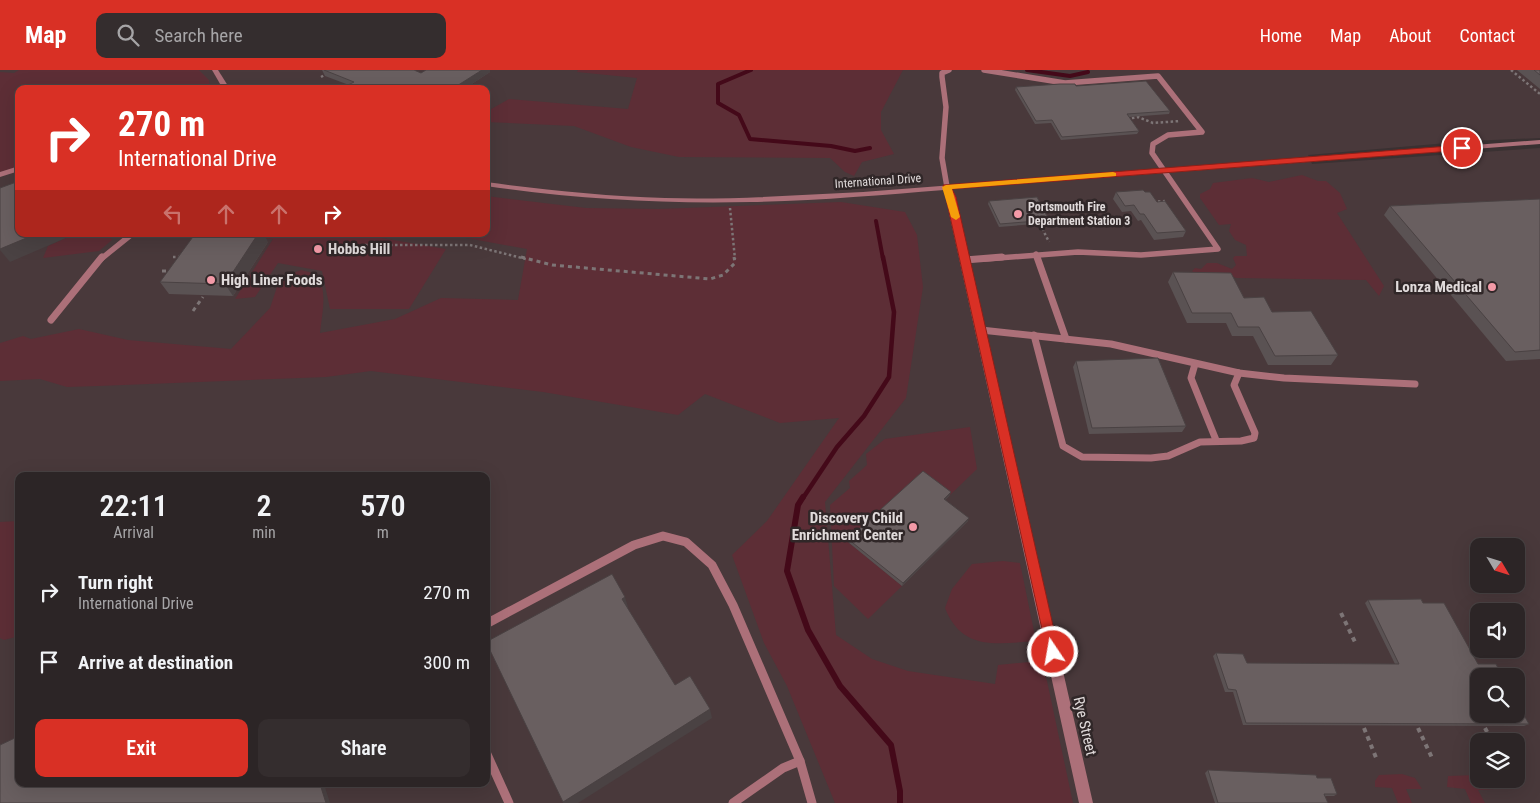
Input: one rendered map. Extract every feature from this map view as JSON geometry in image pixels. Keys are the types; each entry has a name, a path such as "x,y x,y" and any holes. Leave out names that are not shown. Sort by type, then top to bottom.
{"street":[{"path":"215,70 224,85"},
{"name":"International Drive","path":"490,184 607,198 730,200 863,194 1540,142"},
{"path":"0,175 15,169"},
{"name":"Rye Street","path":"946,187 951,197 966,260 1086,803"}],"lane":[{"path":"946,187 941,174 946,104 941,82 942,73 949,70"},
{"path":"966,260 1036,254 1093,252 1141,255 1218,249 1152,153 1153,144 1168,135 1202,132 1158,76 1065,83 984,70"},
{"path":"51,320 106,253 128,237"},
{"path":"1036,254 1066,339"},
{"path":"981,330 1111,344 1239,373 1284,378 1415,384"},
{"path":"1034,335 1064,446 1077,455 1093,458 1168,456 1188,445 1216,440 1247,441 1254,438 1255,433 1234,385 1239,373"},
{"path":"1195,364 1191,378 1216,440"},
{"path":"490,622 634,545 663,536 686,542 712,565 733,605 800,761 812,803"},
{"path":"490,761 508,803"},
{"path":"733,803 784,768 800,761"}],"path":[{"path":"321,77 333,70"},
{"path":"1511,70 1540,94"},
{"path":"1126,119 1138,118 1153,123 1193,120"},
{"path":"365,245 470,245 552,265 710,279 723,275 735,263 730,200"},
{"path":"1150,202 1165,201"},
{"path":"1040,224 1049,242"},
{"path":"172,257 190,257"},
{"path":"162,271 180,272"},
{"path":"193,311 203,297"},
{"path":"1341,613 1355,642"},
{"path":"1364,728 1377,760"},
{"path":"1418,728 1433,760"},
{"path":"1485,728 1488,733"}],"shaded area":[{"path":"0,70 1540,70 1540,138 1470,141 1308,155 1312,164 1540,148 1540,803 0,803"},
{"path":"19,70 199,70 209,80 210,85 15,85 15,167 0,172 0,72 14,73"},
{"path":"578,70 903,70 881,112 881,130 894,154 862,162 854,176 845,172 830,158 679,157 631,147 574,126 490,122 490,110 509,99 628,109 637,78 577,72"},
{"path":"1302,175 1318,181 1326,181 1340,193 1347,209 1337,213 1384,286 1379,296 1366,280 1237,278 1218,273 1194,273 1192,271 1195,268 1201,269 1207,263 1217,263 1232,269 1236,265 1233,258 1235,256 1247,256 1246,245 1235,240 1229,231 1231,224 1219,225 1200,198 1200,194 1210,189 1213,183 1252,178 1269,182"},
{"path":"490,196 586,208 659,209 841,202 905,212 917,235 923,287 906,398 825,502 836,635 872,659 908,671 995,684 998,665 1040,661 1047,681 1073,803 835,803 787,686 764,643 732,555 767,521 839,418 780,423 705,394 678,415 543,392 371,371 326,377 67,387 40,379 0,381 0,343 23,336 31,339 79,329 128,340 231,349 270,308 280,278 301,270 317,274 320,281 323,303 320,333 395,319 441,298 518,300 527,249 461,237 490,237"},
{"path":"68,237 109,237 112,240 99,251 43,258 48,246"},
{"path":"222,237 376,237 446,249 409,309 330,309 322,271 278,263 255,297 235,299 273,239"},
{"path":"970,427 977,469 950,495 922,475 848,542 902,586 868,619 834,586 830,505 850,488 849,481 867,465 866,454 885,439"},
{"path":"15,521 15,637 4,640 0,638 0,522"},
{"path":"1003,561 1020,563 1036,641 982,642 961,632 952,622 945,608 952,589 972,564"},
{"path":"1402,774 1415,778 1422,789 1406,789 1412,803 1398,803 1392,788 1375,787 1375,781 1379,775"},
{"path":"1470,775 1470,788 1494,789 1478,790 1485,803 1471,803 1465,789 1447,787 1448,776"}],"building":[{"path":"324,70 414,70 421,73 426,70 482,70 458,85 348,85 354,82"},
{"path":"1146,81 1170,111 1127,114 1139,131 1062,137 1052,120 1036,121 1016,87 1060,84 1075,84 1076,86"},
{"path":"15,182 15,237 29,237 0,249 0,188"},
{"path":"1143,190 1150,192 1157,202 1165,201 1186,231 1157,233 1144,214 1140,214 1134,205 1125,206 1116,192"},
{"name":"Portsmouth Fire Department Station 3","path":"1037,197 1049,220 1000,224 989,201"},
{"name":"Lonza Medical","path":"1540,199 1540,350 1515,352 1390,206"},
{"path":"193,237 256,237 225,284 160,282"},
{"path":"1173,272 1231,273 1244,298 1264,297 1272,312 1311,311 1338,355 1275,356 1259,327 1238,327 1231,313 1192,313"},
{"path":"1158,358 1186,426 1092,428 1076,361"},
{"name":"Discovery Child Enrichment Center","path":"923,471 951,492 944,499 969,518 903,583 848,539"},
{"path":"612,574 625,597 622,599 675,685 690,676 710,709 563,802 490,650 490,640"},
{"path":"1421,599 1423,603 1444,603 1470,650 1470,658 1475,658 1478,664 1496,664 1498,668 1470,668 1470,723 1525,723 1525,717 1529,724 1246,723 1236,690 1228,689 1216,653 1243,654 1247,663 1399,664 1368,600"},
{"path":"15,738 15,787 321,787 326,803 0,803 0,745"},
{"path":"1208,770 1316,775 1317,778 1331,778 1337,794 1324,794 1328,803 1218,803"}],"waterway":[{"path":"751,70 718,84 718,103 739,115 750,139 831,146 855,151 870,148"},
{"path":"1027,70 1070,76 1088,72"},
{"path":"876,221 883,259"},
{"path":"803,498 837,447 864,416 889,377 894,312 883,257"},
{"path":"803,497 798,505 787,571 808,630 840,686 891,745 900,791 900,803"}],"slow traffic":[{"path":"956,217 951,197 946,187 1113,175"}],"place":[{"name":"Portsmouth Fire Department Station 3","path":"1018,214"},
{"name":"Hobbs Hill","path":"318,249"},
{"name":"High Liner Foods","path":"211,280"},
{"name":"Lonza Medical","path":"1492,287"},
{"name":"Discovery Child Enrichment Center","path":"913,527"}],"route":[{"path":"1053,652 951,197 946,187 1462,148"}]}
